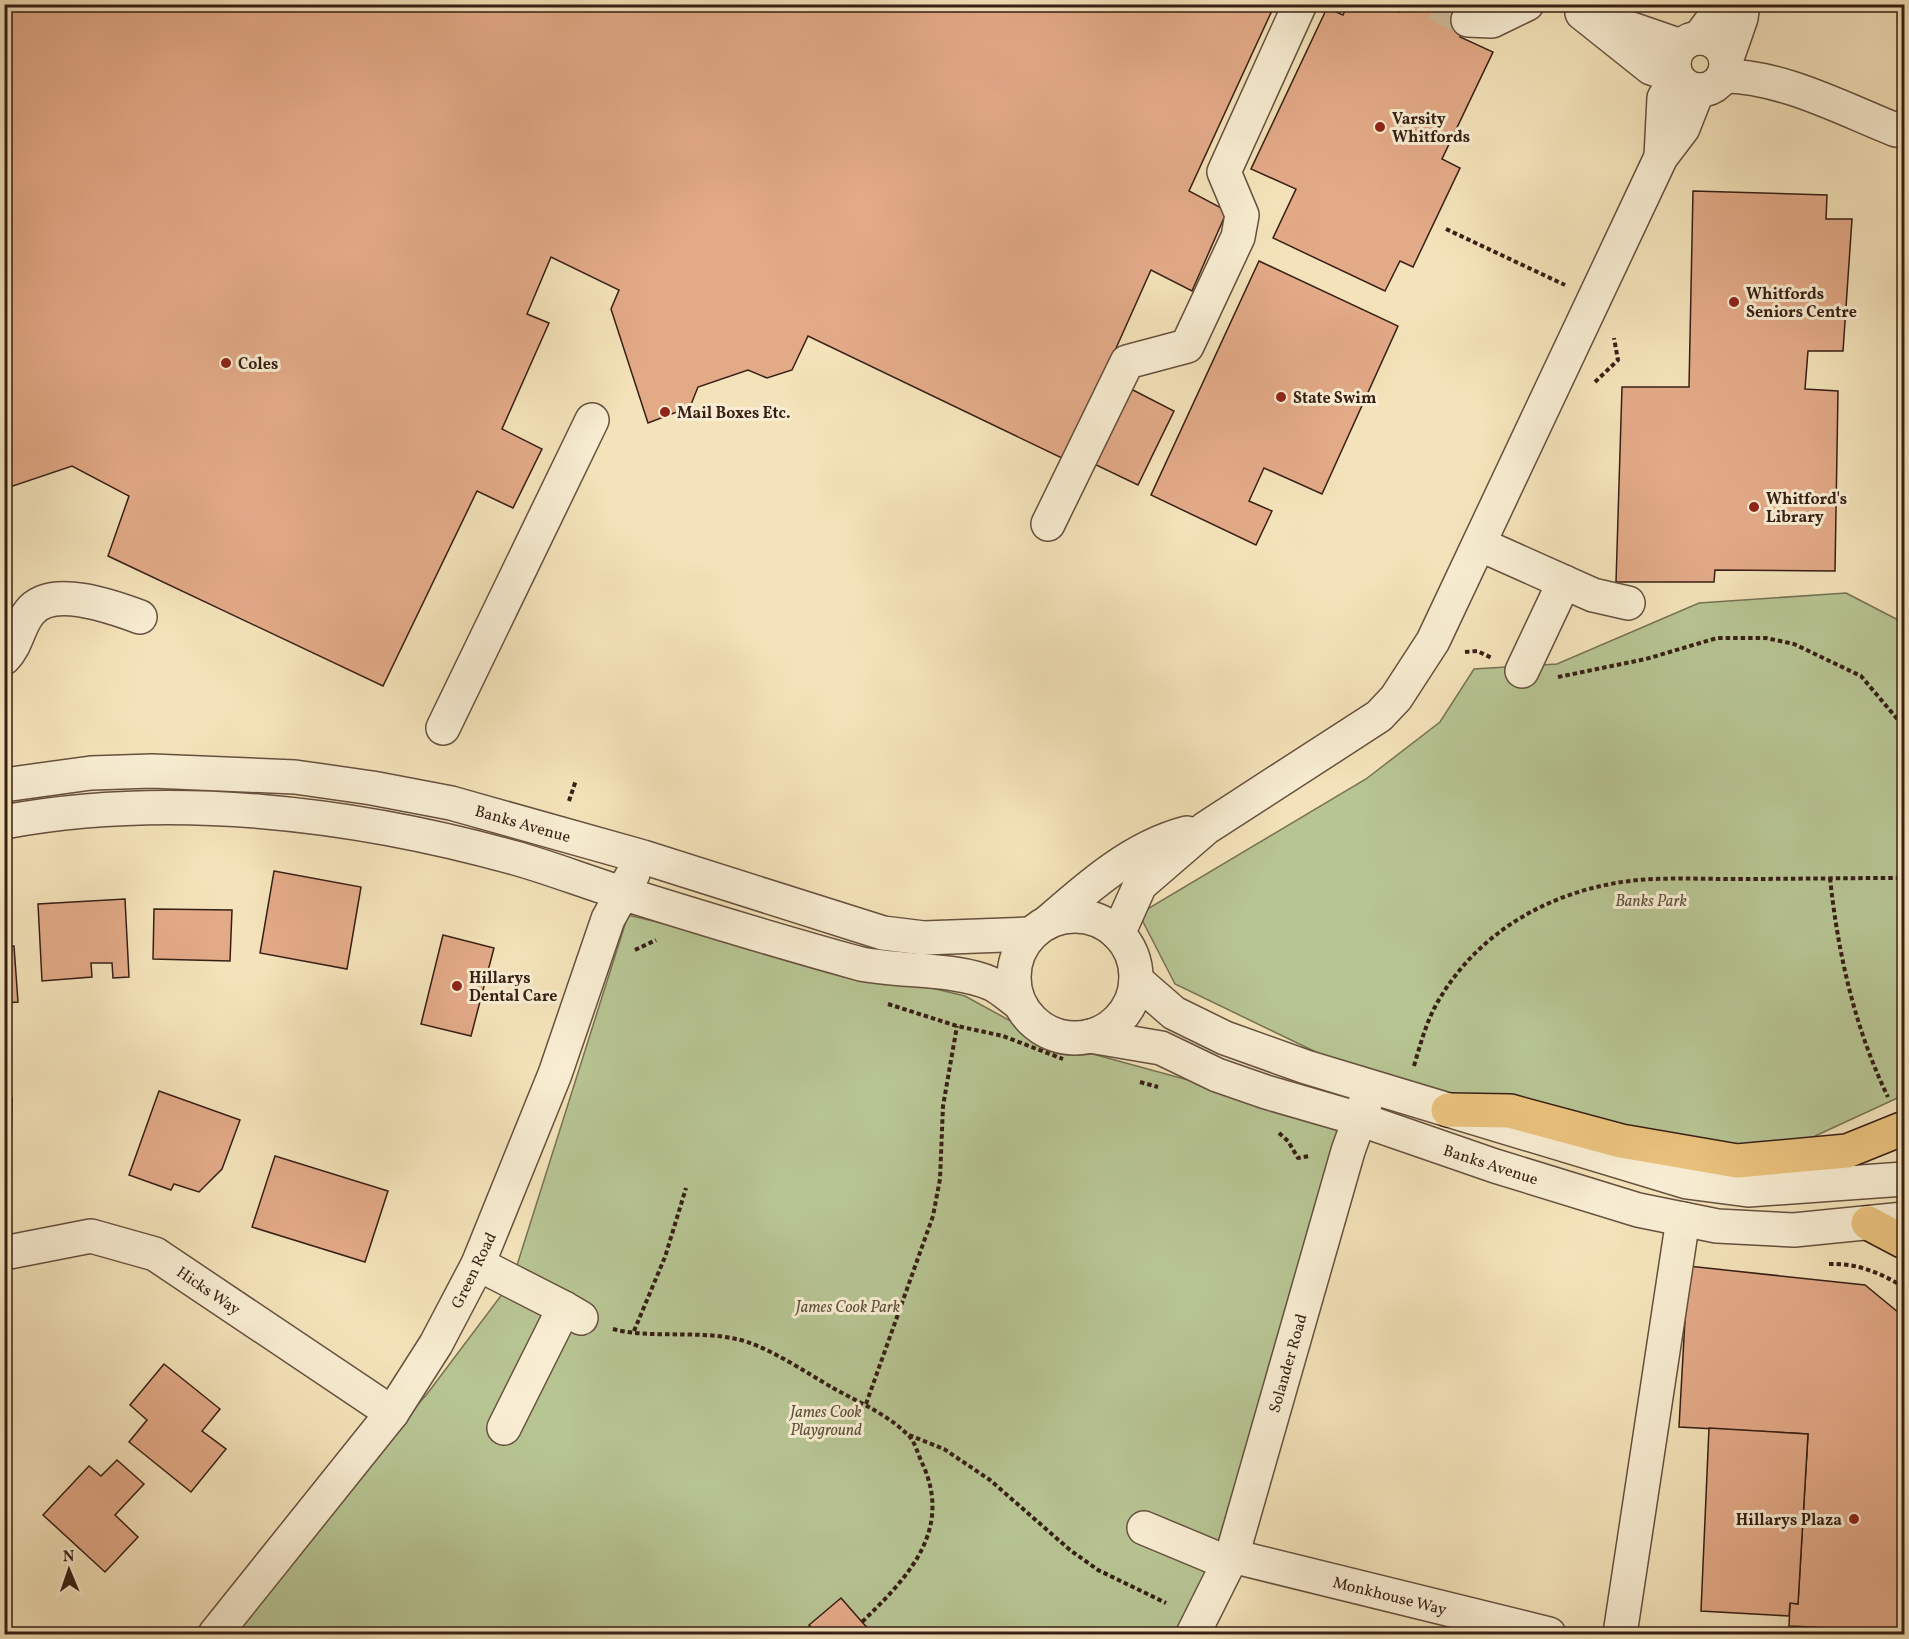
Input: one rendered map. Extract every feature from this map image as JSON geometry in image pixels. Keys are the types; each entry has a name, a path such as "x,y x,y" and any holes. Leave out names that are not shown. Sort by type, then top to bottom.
{"highway":[{"path":"1448,1110 1510,1111 1622,1141 1737,1161 1847,1151 1898,1116"},
{"path":"1868,1223 1905,1242"}],"street":[{"path":"1048,524 1127,362 1187,346 1238,237 1242,215 1224,172 1300,4"},
{"path":"1468,20 1492,21 1527,4"},
{"path":"1118,934 1140,885 1206,828 1378,716 1390,704 1433,641 1661,157 1690,69 1724,4"},
{"path":"1690,69 1741,18 1743,4"},
{"path":"1572,9 1616,21 1690,69 1741,76 1793,90 1896,130"},
{"path":"443,728 592,420"},
{"path":"1479,544 1593,595 1628,603"},
{"path":"1522,671 1564,582"},
{"path":"4,658 14,647 29,612 47,601 102,603 140,617"},
{"name":"Banks Avenue","path":"4,785 91,773 152,771 295,777 451,803 643,857 883,933 924,938 1039,929"},
{"path":"4,822 93,812 158,808 290,813 426,838 504,856 615,906 861,964 894,970 974,977 994,985 1019,1004"},
{"path":"1039,929 1064,917 1083,917 1096,920 1118,934 1132,955 1136,980 1132,999 1122,1016 1108,1029 1090,1036 1072,1039 1044,1031 1029,1019 1019,1004 1013,985 1014,968 1022,945 1039,929 1107,872 1167,838 1206,828"},
{"name":"Green Road","path":"215,1635 392,1413 436,1344 478,1264 555,1074 615,906 643,857"},
{"path":"1136,980 1174,1013 1226,1038 1371,1087 1687,1182 1748,1190 1905,1179"},
{"name":"Banks Avenue","path":"1090,1036 1161,1048 1217,1075 1359,1119 1495,1166 1638,1209 1717,1226 1794,1230 1905,1219"},
{"name":"Solander Road","path":"1193,1635 1230,1559 1348,1151 1371,1087"},
{"path":"1620,1635 1683,1219"},
{"name":"Hicks Way","path":"4,1253 91,1236 155,1254 392,1413"},
{"path":"478,1264 573,1313 504,1428"},
{"name":"Monkhouse Way","path":"1144,1528 1230,1559 1549,1635"}],"path":[{"path":"1446,229 1612,308 1610,315 1618,360 1595,381 1590,391"},
{"path":"1460,653 1477,651 1543,680 1646,659 1717,638 1766,638 1794,644 1861,676 1905,727"},
{"path":"569,801 576,780"},
{"path":"1413,1069 1424,1030 1440,998 1463,966 1494,935 1546,903 1579,891 1651,879 1898,878 1905,861"},
{"path":"1830,878 1846,975 1857,1019 1871,1063 1898,1116"},
{"path":"615,906 659,939"},
{"path":"881,1002 957,1026 1003,1036 1069,1060"},
{"path":"866,1404 933,1216 940,1179 943,1106 957,1026"},
{"path":"1404,1068 1423,1071"},
{"path":"1131,1079 1163,1089"},
{"path":"1276,1130 1288,1141 1298,1158 1348,1151"},
{"path":"634,1331 665,1257 687,1188"},
{"path":"1884,1275 1905,1287"},
{"path":"573,1313 616,1330 695,1333 738,1339 793,1364 866,1404 908,1434 944,1449 990,1480 1070,1550 1098,1570 1166,1603"},
{"path":"862,1622 901,1585 915,1566 929,1529 931,1491 926,1472 908,1434"}],"green space":[{"name":"Banks Park","path":"1846,593 1904,623 1904,1095 1709,1185 1378,1082 1175,984 1139,914 1366,779 1440,722 1474,669 1557,664 1699,603"},
{"name":"James Cook Park","path":"628,915 965,996 1049,1042 1345,1123 1213,1559 1176,1634 217,1634 427,1394 512,1281"}],"building":[{"path":"4,4 1275,4 1189,191 1227,211 1192,291 1151,270 1066,460 808,336 792,370 767,378 748,370 698,387 690,407 648,423 611,309 619,290 551,257 527,314 549,323 502,429 542,449 513,508 477,491 383,686 108,556 129,496 72,466 4,489"},
{"path":"1348,4 1385,4 1399,12 1403,4 1476,4 1460,37 1493,52 1442,159 1460,168 1413,267 1400,261 1385,291 1273,238 1296,189 1251,169 1327,8 1343,15"},
{"path":"1693,191 1827,195 1826,219 1852,219 1843,351 1808,351 1805,389 1838,391 1835,571 1715,570 1714,582 1616,582 1622,387 1689,387"},
{"name":"State Swim","path":"1259,261 1398,326 1322,494 1264,468 1249,501 1272,511 1256,545 1151,495"},
{"path":"1129,388 1174,411 1138,485 1094,464"},
{"path":"274,871 361,887 347,969 260,953"},
{"path":"125,899 129,977 113,978 112,963 91,963 92,977 42,981 38,904"},
{"path":"154,909 232,910 230,961 153,959"},
{"name":"Hillarys Dental Care","path":"443,935 494,948 471,1036 421,1024"},
{"path":"14,946 18,1002 4,1003 4,947"},
{"path":"159,1091 240,1120 222,1169 199,1192 174,1184 171,1190 129,1175"},
{"path":"4,1098 12,1098 11,1150 4,1150"},
{"path":"275,1156 388,1191 365,1262 252,1227"},
{"name":"Hillarys Plaza","path":"1688,1266 1865,1285 1904,1317 1904,1631 1789,1626 1790,1603 1798,1604 1808,1434 1679,1427"},
{"path":"164,1364 220,1409 202,1431 226,1449 191,1492 129,1442 147,1420 130,1405"},
{"path":"1709,1428 1808,1434 1798,1604 1790,1603 1789,1616 1701,1611"},
{"path":"117,1460 144,1484 115,1515 138,1537 105,1572 43,1515 89,1466 101,1476"},
{"path":"841,1598 873,1634 816,1634 809,1625"}],"tunnel":[{"path":"1435,4 1468,20"}],"place":[{"name":"Varsity Whitfords","path":"1380,127"},
{"name":"Whitfords Seniors Centre","path":"1734,302"},
{"name":"Coles","path":"226,363"},
{"name":"State Swim","path":"1281,397"},
{"name":"Mail Boxes Etc.","path":"665,412"},
{"name":"Whitford's Library","path":"1754,507"},
{"name":"Hillarys Dental Care","path":"457,986"},
{"name":"Hillarys Plaza","path":"1854,1519"}],"park label":[{"name":"James Cook Playground","path":"826,1420"}]}
